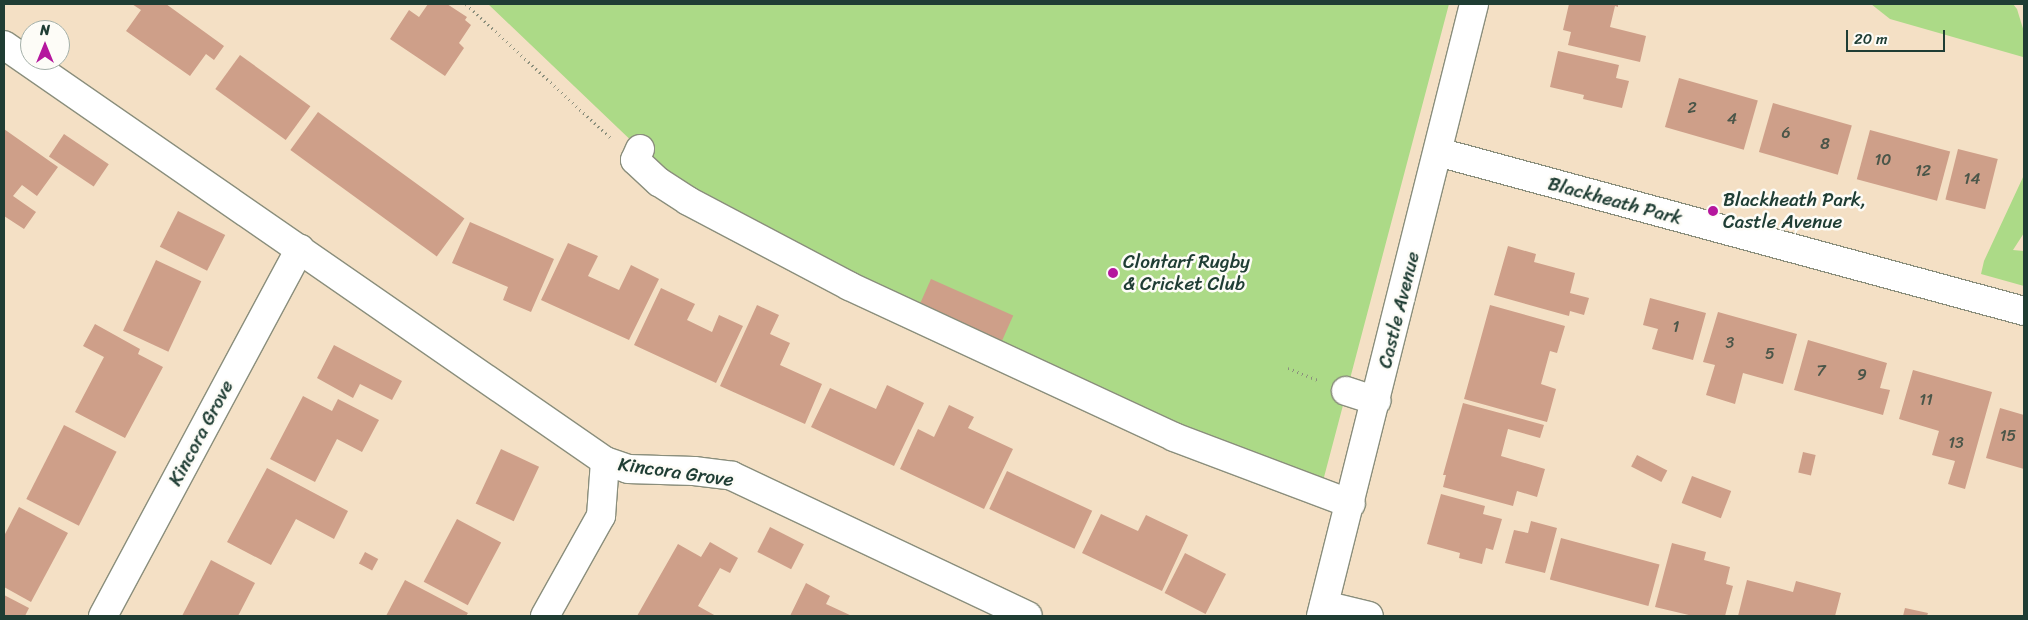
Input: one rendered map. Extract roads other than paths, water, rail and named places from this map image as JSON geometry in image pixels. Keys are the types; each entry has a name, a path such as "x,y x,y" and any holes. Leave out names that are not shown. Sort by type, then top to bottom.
{"street":[{"name":"Castle Avenue","path":"1323,611 1474,4"},
{"name":"Kincora Grove","path":"4,45 605,461 628,468 694,471 732,476 1028,616"},
{"name":"Blackheath Park","path":"1438,152 2024,311"},
{"path":"637,155 659,182 688,201 849,286 1174,437 1351,504"},
{"name":"Kincora Grove","path":"104,616 300,249"},
{"path":"1346,391 1376,402"},
{"path":"545,616 601,516 605,461"},
{"path":"1323,611 1368,616"}],"place":[{"name":"Blackheath Park, Castle Avenue","path":"1713,211"},
{"name":"Clontarf Rugby & Cricket Club","path":"1113,273"}]}
